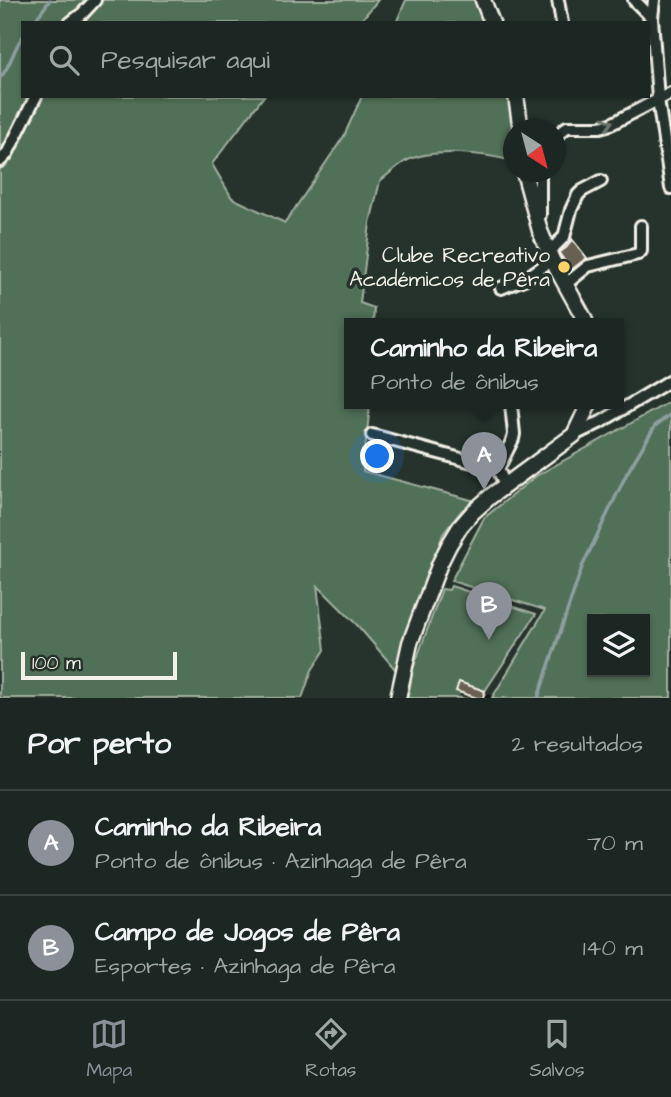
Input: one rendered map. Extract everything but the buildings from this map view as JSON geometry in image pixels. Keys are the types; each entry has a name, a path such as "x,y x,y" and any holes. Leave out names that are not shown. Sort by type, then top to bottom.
{"street":[{"path":"73,21 94,0"},
{"path":"483,0 491,21"},
{"path":"558,0 562,21"},
{"path":"634,0 652,18"},
{"path":"654,0 652,18 657,99 671,188"},
{"path":"566,128 611,124 671,93"},
{"path":"0,161 7,154 35,98"},
{"path":"516,98 519,119"},
{"path":"501,288 520,281 551,256 564,237 578,195 601,181"},
{"path":"527,182 540,232 583,318"},
{"path":"540,182 540,232"},
{"path":"566,284 588,266 638,254 641,251 641,226"},
{"path":"624,408 671,380"},
{"path":"505,485 498,469 514,434 512,409"},
{"path":"574,435 587,409"},
{"path":"398,698 410,643 449,545 460,527 505,485 574,435 623,409"},
{"path":"372,435 498,469"}],"green space":[{"path":"0,0 378,0 361,21 21,21 21,98 262,98 212,164 232,198 285,223 344,136 361,98 511,98 514,119 503,119 503,159 474,154 430,154 406,161 380,181 370,223 360,303 374,308 373,318 344,318 344,409 369,409 363,471 475,501 462,510 443,534 395,669 358,626 317,585 325,650 312,670 302,698 0,698"},
{"path":"406,0 478,0 486,21 397,21"},
{"path":"671,401 671,698 492,698 545,610 451,581 484,518 536,476"},
{"path":"451,586 536,614 483,698 408,698 413,669 442,589 449,590"}],"waterway":[{"path":"34,21 50,0"},
{"path":"0,78 21,39"},
{"path":"538,698 582,567 627,473 655,426 671,414"}],"place":[{"name":"Clube Recreativo Académicos de Pêra","path":"564,267"},
{"name":"Caminho da Ribeira","path":"484,490"},
{"name":"Campo de Jogos de Pêra","path":"489,640"}]}
